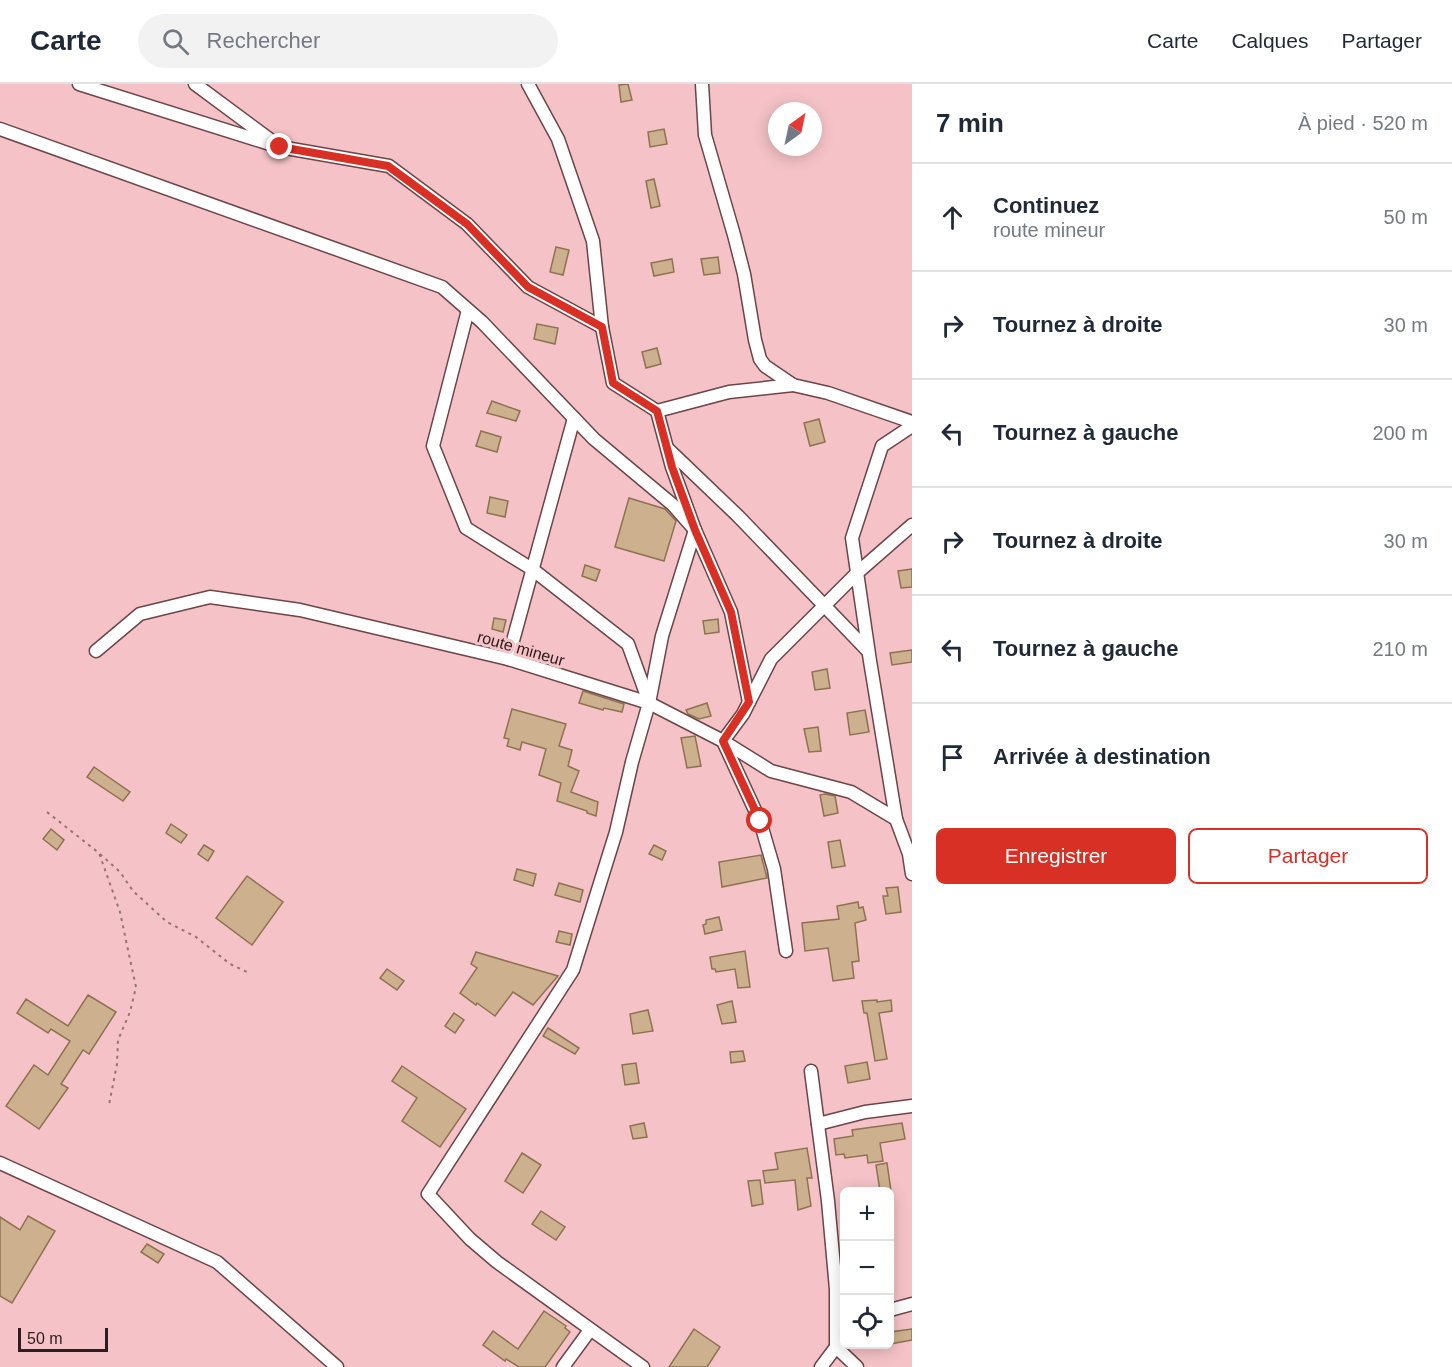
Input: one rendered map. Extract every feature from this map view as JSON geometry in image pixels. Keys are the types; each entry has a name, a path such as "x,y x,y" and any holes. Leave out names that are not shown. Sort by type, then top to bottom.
{"street":[{"path":"79,84 280,147 388,166 467,224 528,287 602,327"},
{"path":"195,84 280,147"},
{"path":"528,84 558,139 593,241 602,327 613,383 657,411 672,467 695,530 731,612 749,702"},
{"path":"702,84 705,135 741,265 760,359 765,366 793,385"},
{"path":"0,129 442,287 468,310 594,439 673,505 695,530"},
{"path":"468,310 433,446 466,528 532,569 628,644 649,703"},
{"path":"657,411 729,392 793,385 828,393 912,424"},
{"path":"508,659 574,418"},
{"path":"912,424 882,446 852,538 896,819 910,855 912,874"},
{"path":"667,448 738,516 868,651"},
{"path":"786,951 774,869 763,831 723,741 749,702 771,659 857,573 912,525"},
{"path":"643,1367 497,1262 470,1239 428,1194 573,970 616,832 632,762 649,703 662,636 695,530"},
{"name":"route mineur","path":"96,651 140,614 210,597 300,610 508,659 649,703 723,741 771,771 851,792 896,819"},
{"path":"811,1071 828,1201 840,1344 821,1367"},
{"path":"818,1124 865,1112 912,1106"},
{"path":"0,1163 217,1262 337,1367"},
{"path":"894,1309 912,1304"},
{"path":"563,1367 590,1330"},
{"path":"844,1349 857,1367"}],"path":[{"path":"47,812 120,872 133,891 167,922 196,937 230,964 249,973"},
{"path":"99,853 120,912 136,987 130,1012 118,1040 117,1064 109,1105"}],"building":[{"path":"628,84 632,100 621,102 619,85"},
{"path":"664,129 667,144 650,147 648,132"},
{"path":"654,179 660,206 651,208 646,181"},
{"path":"556,247 569,250 563,275 550,272"},
{"path":"718,257 720,273 704,275 701,259"},
{"path":"672,259 674,272 654,276 651,263"},
{"path":"537,324 558,328 555,344 534,339"},
{"path":"657,348 661,364 646,368 642,352"},
{"path":"492,401 520,411 516,421 487,413"},
{"path":"819,419 825,442 810,446 804,423"},
{"path":"481,431 501,437 497,452 476,446"},
{"path":"490,497 508,501 505,517 487,513"},
{"path":"629,498 665,509 676,521 664,561 615,547"},
{"path":"585,565 600,570 596,581 582,576"},
{"path":"912,569 912,587 901,588 898,571"},
{"path":"494,618 506,620 503,632 492,629"},
{"path":"718,619 719,632 705,634 703,621"},
{"path":"912,650 912,662 892,665 890,653"},
{"path":"827,669 830,688 815,690 812,672"},
{"path":"583,691 624,704 622,712 604,708 603,710 579,703"},
{"path":"707,703 711,716 699,719 688,714 686,710"},
{"path":"512,709 566,724 559,746 572,750 568,766 579,771 571,792 598,802 596,816 557,801 561,783 539,775 546,749 522,742 520,750 507,746 509,739 504,738"},
{"path":"865,710 869,732 850,735 847,713"},
{"path":"818,727 821,751 809,752 804,729"},
{"path":"695,736 701,766 687,768 681,738"},
{"path":"94,767 130,792 123,801 87,777"},
{"path":"820,795 835,796 838,813 824,816"},
{"path":"171,824 187,835 181,843 166,833"},
{"path":"51,829 64,840 57,850 43,839"},
{"path":"840,840 845,866 832,868 828,842"},
{"path":"204,845 214,851 208,861 198,854"},
{"path":"654,845 666,851 662,860 649,854"},
{"path":"761,855 767,878 722,887 719,862"},
{"path":"517,869 536,874 533,886 514,880"},
{"path":"247,876 283,902 252,945 216,918"},
{"path":"559,883 583,890 580,902 555,895"},
{"path":"898,887 901,912 886,914 883,896 888,896 886,888"},
{"path":"858,902 859,908 863,907 866,920 855,923 859,961 852,962 854,978 833,981 828,948 805,951 802,923 839,919 837,906"},
{"path":"719,917 722,930 705,934 703,925 706,924 706,920"},
{"path":"559,931 572,934 570,945 556,942"},
{"path":"745,951 750,987 738,988 735,969 716,972 712,969 710,957"},
{"path":"476,952 558,976 533,1005 513,992 495,1016 460,993 477,968 471,964"},
{"path":"387,969 404,981 397,990 380,978"},
{"path":"88,995 116,1012 89,1054 83,1050 61,1084 68,1088 39,1129 6,1106 34,1065 48,1075 70,1041 51,1029 48,1033 17,1013 26,999 68,1026"},
{"path":"877,1000 877,1002 891,1000 892,1011 879,1013 887,1059 875,1061 867,1013 864,1013 862,1001"},
{"path":"732,1001 736,1022 722,1024 717,1005"},
{"path":"648,1010 653,1031 633,1034 630,1014"},
{"path":"454,1013 464,1020 455,1033 445,1026"},
{"path":"548,1028 579,1048 575,1054 543,1036"},
{"path":"743,1051 745,1061 731,1063 730,1052"},
{"path":"867,1062 870,1079 848,1083 845,1066"},
{"path":"636,1063 639,1083 625,1085 622,1065"},
{"path":"402,1066 466,1109 440,1147 402,1121 417,1098 392,1081"},
{"path":"644,1123 647,1137 633,1139 630,1126"},
{"path":"902,1123 905,1139 880,1143 883,1161 868,1163 867,1155 845,1158 844,1154 836,1155 834,1139 853,1136 852,1130"},
{"path":"807,1148 812,1178 807,1178 811,1206 798,1210 795,1180 765,1183 763,1171 778,1169 775,1153"},
{"path":"522,1153 541,1165 523,1193 505,1181"},
{"path":"887,1163 890,1187 879,1187 876,1165"},
{"path":"760,1180 763,1204 752,1206 748,1181"},
{"path":"541,1211 565,1227 556,1240 532,1224"},
{"path":"28,1216 55,1231 12,1303 0,1296 0,1217 20,1230"},
{"path":"147,1244 164,1254 158,1263 141,1252"},
{"path":"544,1311 566,1326 565,1328 570,1332 545,1367 519,1367 506,1359 505,1361 483,1345 493,1331 518,1349"},
{"path":"694,1329 720,1347 707,1367 669,1367"},
{"path":"912,1329 912,1340 894,1343 894,1331"}],"route":[{"path":"280,147 388,166 467,224 528,287 602,327 613,383 657,411 672,467 695,530 731,612 749,702 723,741 760,821"}]}
